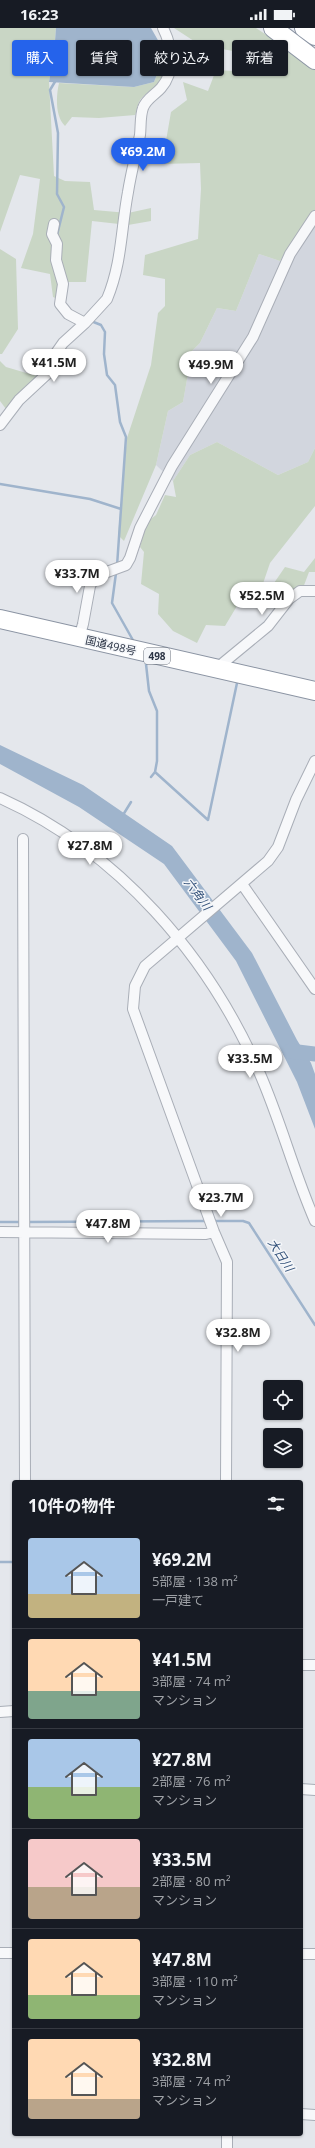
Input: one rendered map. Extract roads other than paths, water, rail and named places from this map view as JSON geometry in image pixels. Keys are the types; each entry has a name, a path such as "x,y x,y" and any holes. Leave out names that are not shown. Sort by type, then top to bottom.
{"highway":[{"path":"272,28 315,60"},
{"path":"304,28 315,36"},
{"name":"国道498号","path":"0,620 217,668 315,692"}],"street":[{"path":"0,425 20,400 47,374 56,353 63,343 88,320 107,299 112,288 123,241 127,192 140,132 143,108 146,102 166,81 171,62 170,41 163,28"},
{"path":"79,638 90,586 93,580 107,572 126,565 130,558 140,528 172,466 253,338 290,254 315,216"},
{"path":"54,224 52,234 57,244 56,260 63,284 60,304 68,314 88,320"},
{"path":"217,668 268,626 289,599 300,591 315,591"},
{"path":"226,1480 227,1262 214,1232 133,1009 135,986 145,966 178,936 268,861 278,848 296,800 315,761"},
{"path":"0,798 64,832 100,859 155,911 178,936 218,993 259,1072 285,1139 297,1179 315,1222"},
{"path":"23,839 25,1480"},
{"path":"240,885 315,989"},
{"path":"0,1232 206,1234 214,1232"},
{"path":"303,1665 315,1665"},
{"path":"0,1712 12,1711"},
{"path":"303,1789 315,1790"},
{"path":"0,1953 12,1953"},
{"path":"303,1954 315,1954"},
{"path":"303,2114 315,2115"},
{"path":"227,2136 227,2148"}],"water":[{"path":"56,28 151,28 158,40 140,40 140,76 156,76 154,82 134,87 49,82 50,76 68,76 68,40 55,40"},
{"name":"六角川","path":"0,745 83,785 172,846 252,953 297,1040 311,1063 315,1074 315,1129 297,1082 236,961 164,864 79,807 0,764"}],"waterway":[{"path":"56,80 50,90 58,133 57,194 64,207 57,235"},
{"path":"91,321 101,325 105,332 104,354 107,375 115,385 120,422 126,437 117,566"},
{"path":"0,484 90,499 121,509"},
{"path":"116,573 112,603 134,642"},
{"path":"146,664 149,691 157,711 157,761 155,772 151,777"},
{"path":"155,772 208,820 237,683"},
{"path":"123,815 131,802"},
{"path":"290,1051 315,1054"},
{"name":"大日川","path":"27,1222 206,1221"},
{"name":"大日川","path":"213,1221 243,1221 249,1223 315,1325"},
{"name":"大日川","path":"0,1222 22,1222"},
{"path":"0,1562 12,1562"}]}
